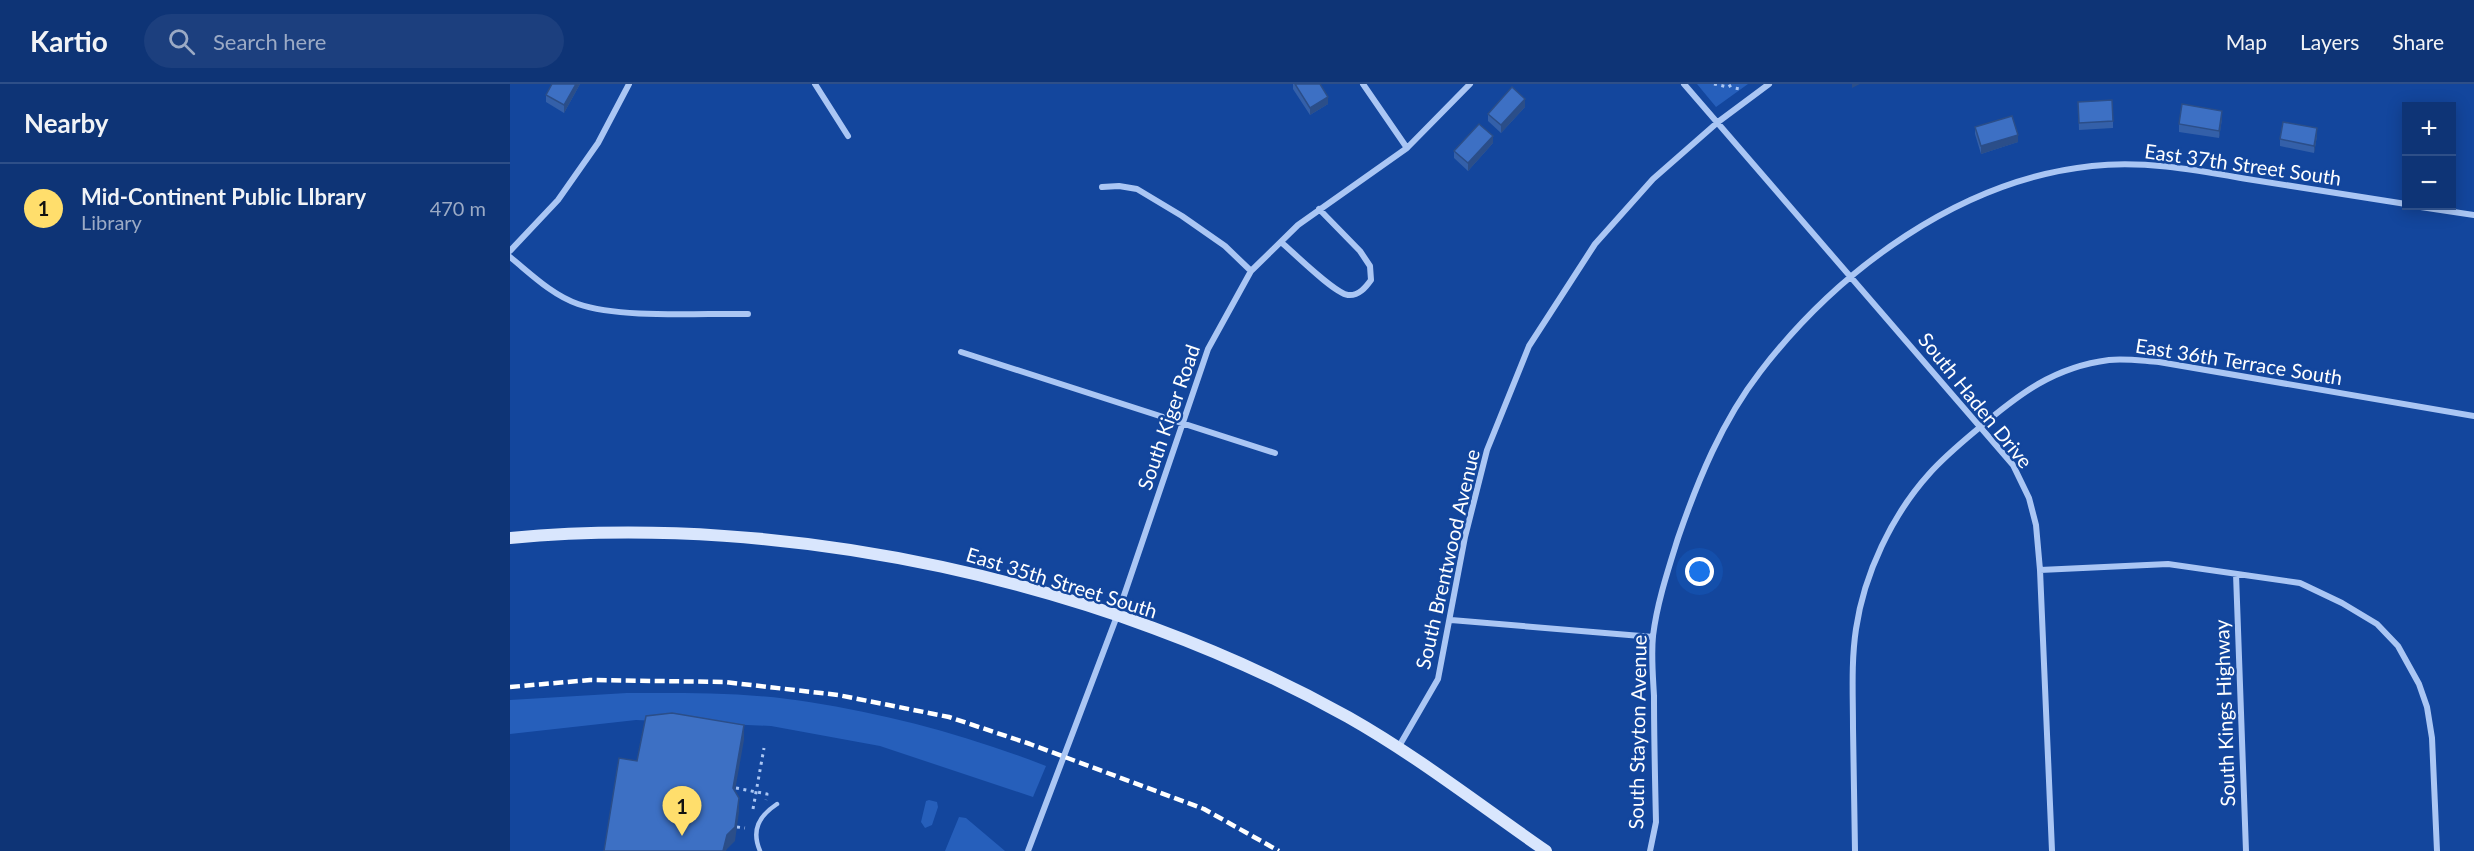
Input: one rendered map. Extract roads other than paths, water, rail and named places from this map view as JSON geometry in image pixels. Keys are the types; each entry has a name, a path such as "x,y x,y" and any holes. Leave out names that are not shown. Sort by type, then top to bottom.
{"main road":[{"name":"East 35th Street South","path":"510,538 615,533 773,540 877,554 1031,589 1117,616 1206,649 1278,681 1348,718 1398,748 1546,851"}],"street":[{"path":"510,251 558,200 598,143 629,84"},
{"path":"815,84 848,136"},
{"path":"1363,84 1407,148"},
{"name":"South Kiger Road","path":"1028,851 1117,616 1208,349 1251,271 1298,225 1407,148 1470,84"},
{"name":"South Haden Drive","path":"1684,84 2013,465 2030,498 2036,525 2040,570 2052,851"},
{"name":"South Brentwood Avenue","path":"1398,748 1438,678 1451,620 1465,537 1487,450 1529,346 1595,244 1653,179 1718,122 1769,84"},
{"name":"East 37th Street South","path":"1851,276 1901,238 1950,210 1995,190 2043,174 2093,165 2157,165 2402,203"},
{"path":"1102,187 1119,186 1137,189 1182,216 1225,246 1251,271"},
{"path":"1281,242 1338,291 1350,296 1363,291 1371,280 1370,266 1360,251 1320,209"},
{"path":"2441,210 2474,215"},
{"path":"510,257 549,289 577,304 606,310 635,312 748,314"},
{"name":"South Stayton Avenue","path":"1650,851 1656,822 1653,637 1663,584 1683,524 1716,443 1760,372 1823,302 1851,276"},
{"path":"961,352 1275,453"},
{"name":"East 36th Terrace South","path":"1855,851 1852,671 1856,628 1863,597 1882,547 1909,501 1928,476 1958,445 2002,407 2032,386 2076,366 2111,359 2159,362 2474,416"},
{"path":"2040,570 2168,564 2300,583 2342,603 2377,624 2398,646 2419,684 2427,707 2432,738 2437,851"},
{"name":"South Kings Highway","path":"2236,574 2246,851"},
{"path":"1451,620 1653,637"}],"lane":[{"path":"760,851 756,841 756,828 760,819 777,804"}],"railway":[{"path":"510,687 590,680 725,682 838,695 949,717 1030,744 1204,809 1279,851"}],"place":[{"name":"Mid-Continent Public LIbrary","path":"682,836"}]}
